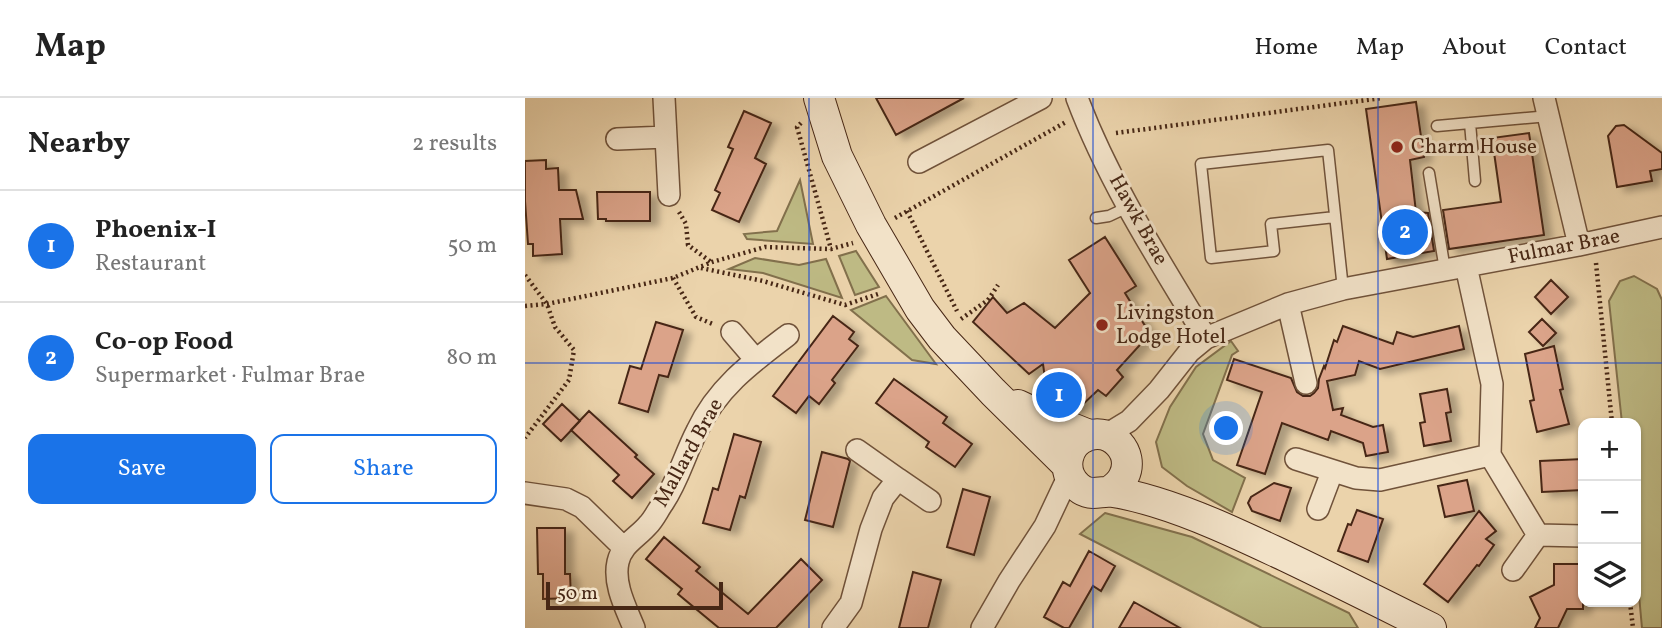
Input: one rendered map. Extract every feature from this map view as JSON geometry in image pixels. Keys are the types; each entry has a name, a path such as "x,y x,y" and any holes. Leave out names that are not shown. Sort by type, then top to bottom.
{"street":[{"path":"664,98 669,195"},
{"path":"819,98 837,156 871,225 920,309 942,338 993,392 1083,481 1187,512 1308,567 1431,628"},
{"path":"919,162 1041,98"},
{"name":"Hawk Brae","path":"1080,106 1128,207 1206,338"},
{"path":"1547,107 1586,243"},
{"path":"617,139 666,137"},
{"name":"Fulmar Brae","path":"1112,446 1129,421 1159,390 1189,352 1206,338 1288,304 1343,289 1662,226"},
{"path":"1456,268 1492,384 1489,455 1538,535"},
{"path":"1288,304 1306,383"},
{"path":"732,332 756,360"},
{"name":"Mallard Brae","path":"624,548 648,525 667,497 681,472 696,432 714,400 756,360 788,335"},
{"path":"993,392 1112,446 1155,487 1187,512"},
{"path":"1083,481 1069,455 1073,446 1080,439 1112,446"},
{"path":"1083,481 1119,484 1125,474 1112,446"},
{"path":"857,450 930,501"},
{"path":"1296,459 1356,478 1380,480 1489,455"},
{"path":"1318,509 1332,472"},
{"path":"833,628 851,603 871,529 883,498 898,479"},
{"path":"982,628 1045,526 1065,508 1083,481"},
{"path":"525,493 566,499 582,508 624,548 618,563 619,590 634,628"},
{"path":"1538,535 1578,536"},
{"path":"1513,570 1538,535"}],"lane":[{"path":"1437,127 1547,107"},
{"path":"1470,123 1475,181"},
{"path":"1335,217 1271,224 1274,251 1211,258 1201,164 1328,150 1343,289"},
{"path":"1429,173 1456,268"},
{"path":"1096,218 1109,216 1128,207"}],"path":[{"path":"1093,136 1382,98"},
{"path":"895,218 1080,106"},
{"path":"669,195 686,224 688,245 712,262"},
{"path":"907,211 961,319 988,300 998,285"},
{"path":"525,306 547,304 673,278 712,262 765,247 831,249 857,242"},
{"path":"1586,243 1611,418"},
{"path":"699,268 763,281 845,305 905,284"},
{"path":"525,275 547,304 555,327 574,350 569,380 525,438"},
{"path":"673,278 697,317 732,332"},
{"path":"1631,607 1633,628"}],"shaded area":[{"path":"800,180 813,244 747,239 744,234 777,231"},
{"path":"856,251 879,287 855,295 839,256"},
{"path":"755,258 799,265 826,259 842,298 763,273 729,269"},
{"path":"1634,276 1657,289 1662,300 1662,628 1642,628 1641,418 1621,418 1609,301 1620,281"},
{"path":"886,296 936,364 912,360 851,310"},
{"path":"1231,341 1238,351 1232,355 1203,434 1213,460 1245,478 1232,512 1187,486 1162,467 1156,442 1170,407 1196,367"},
{"path":"1105,513 1192,537 1349,613 1358,628 1262,628 1080,534"}],"building":[{"path":"876,98 964,98 896,135"},
{"path":"1416,102 1424,157 1410,160 1416,212 1428,213 1434,251 1387,259 1366,109"},
{"path":"744,111 771,123 755,158 766,164 739,222 712,210 720,193 715,190 733,149 728,147"},
{"path":"1624,125 1662,153 1662,169 1650,171 1652,181 1617,187 1608,136 1616,126"},
{"path":"1529,133 1544,235 1449,249 1443,210 1501,202 1492,138"},
{"path":"546,160 546,169 558,168 559,190 576,190 583,219 560,219 562,254 533,256 533,244 528,244 525,161"},
{"path":"597,192 650,192 650,221 598,219"},
{"name":"Livingston Lodge Hotel","path":"1105,237 1136,286 1125,293 1150,334 1117,370 1123,377 1106,396 1098,390 1078,409 1069,408 1048,400 1043,364 1029,374 973,322 993,297 1007,313 1024,303 1055,328 1090,293 1069,260"},
{"path":"1551,280 1568,297 1551,314 1535,297"},
{"path":"833,316 854,332 849,339 858,346 832,380 835,383 819,404 809,396 796,413 773,396"},
{"path":"1542,319 1556,333 1543,346 1529,332"},
{"path":"656,322 683,330 668,377 659,375 648,412 619,403 630,366 641,369"},
{"path":"1343,326 1393,344 1397,332 1413,337 1459,326 1464,349 1380,369 1359,361 1355,375 1327,381 1333,410 1343,408 1341,415 1373,427 1383,425 1388,452 1366,456 1363,443 1331,431 1328,440 1282,423 1265,474 1237,465 1262,392 1227,380 1234,359 1291,378 1297,392 1310,396 1318,388 1334,340 1337,342"},
{"path":"1554,346 1563,389 1560,390 1569,424 1537,432 1530,401 1534,400 1525,354"},
{"path":"894,379 947,417 943,423 972,444 955,467 926,447 929,442 876,403"},
{"path":"1447,389 1451,412 1446,413 1451,441 1424,446 1420,423 1425,422 1420,394"},
{"path":"562,404 580,421 561,441 543,424"},
{"path":"589,411 654,474 632,498 613,481 619,475 571,430"},
{"path":"734,434 761,442 745,498 740,496 730,530 703,523 713,488 718,490"},
{"path":"822,452 850,461 833,527 805,520"},
{"path":"1578,459 1578,490 1542,492 1540,461"},
{"path":"1467,480 1474,511 1445,517 1438,486"},
{"path":"1274,483 1291,488 1280,521 1252,511 1248,503 1251,497"},
{"path":"963,489 990,497 974,555 947,547"},
{"path":"1357,510 1383,519 1368,562 1338,551 1348,524 1351,525"},
{"path":"1479,511 1496,531 1486,539 1494,545 1448,602 1424,584"},
{"path":"537,528 565,528 565,574 570,574 571,598 543,599 543,574 538,574"},
{"path":"664,537 700,567 696,571 748,614 801,559 822,580 776,628 719,628 678,594 682,589 646,559"},
{"path":"1089,551 1115,566 1101,591 1093,586 1069,628 1064,628 1044,617 1063,582 1070,586"},
{"path":"1554,564 1578,564 1578,607 1583,609 1567,609 1558,628 1535,628 1540,618 1530,597 1554,585"},
{"path":"913,572 941,580 928,628 899,628"},
{"path":"1134,602 1180,628 1119,628"}],"place":[{"name":"Charm House","path":"1397,147"},
{"name":"Co-op Food","path":"1405,232"},
{"name":"Livingston Lodge Hotel","path":"1102,325"},
{"name":"Phoenix-I","path":"1059,395"}]}
